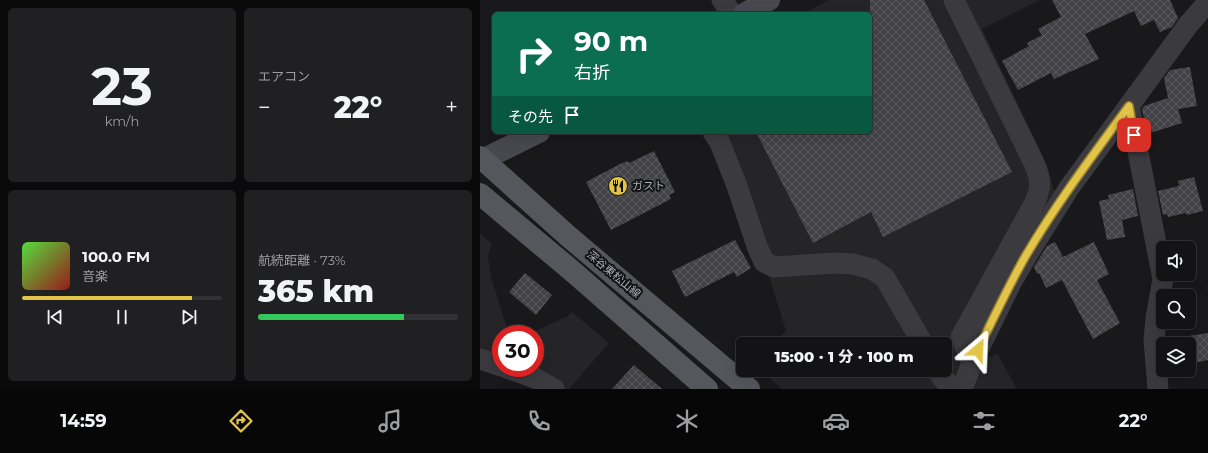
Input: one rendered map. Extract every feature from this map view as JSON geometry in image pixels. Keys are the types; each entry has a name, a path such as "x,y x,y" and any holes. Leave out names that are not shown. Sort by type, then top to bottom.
{"main road":[{"name":"深谷東松山線","path":"481,160 749,389"},
{"path":"480,194 571,270 707,389"}],"street":[{"path":"722,0 731,12"},
{"path":"748,12 770,0"},
{"path":"954,0 1034,163 1041,183 1034,204 961,337 972,364"},
{"path":"962,389 972,364 1011,284 1069,188 1188,25 1208,2"},
{"path":"1129,106 1163,279 1156,318 1154,340 1158,389"},
{"path":"481,160 535,134"},
{"path":"714,134 720,143 737,186 757,246 764,262 774,267 835,263 853,264 872,269 885,278 919,337"},
{"path":"480,359 492,363"},
{"path":"521,377 532,384 554,389"},
{"path":"941,377 955,389"}],"shaded area":[{"path":"829,0 1040,0 982,29 1047,165 1056,197 975,347 990,357 997,353 1017,389 782,389 768,377 952,377 952,337 780,337 786,331 769,276 719,134 872,134 872,12 806,12"},
{"path":"480,234 492,244 488,256 491,277 506,325 492,325 492,359 480,354"},
{"path":"572,312 609,343 569,389 560,389 544,376 544,327 568,316"}],"building":[{"path":"870,0 924,0 1012,172 883,237 871,212 813,243 757,134 872,134 872,12 870,12"},
{"path":"1052,0 1170,0 1178,18 1172,27 1160,32 1154,20 1141,26 1134,11 1085,34 1099,59 1054,79 1051,73 1018,90 1002,61 1029,46 1027,43 1042,35 1038,29 1061,17"},
{"path":"1190,67 1197,106 1178,109 1182,123 1147,134 1142,109 1144,106 1168,98 1164,78 1170,70"},
{"path":"654,151 675,192 669,195 671,199 611,230 586,182 620,164 628,161 629,163"},
{"path":"1194,177 1203,211 1187,215 1186,213 1168,217 1167,214 1163,215 1158,191 1179,186 1178,181"},
{"path":"1133,189 1138,216 1122,220 1125,237 1107,240 1099,201 1109,199 1108,195"},
{"path":"735,240 751,268 737,277 734,272 685,297 672,271"},
{"path":"1055,242 1063,257 1094,242 1109,274 1097,280 1120,323 1093,339 1062,280 1046,288 1039,273 1037,274 1034,267 1047,246"},
{"path":"525,273 552,295 536,315 509,292"},
{"path":"1208,333 1208,360 1196,363 1196,337 1189,336"},
{"path":"634,365 662,389 612,389"}],"place":[{"name":"ガスト","path":"618,186"}],"route":[{"path":"978,350 1026,257 1069,188 1129,106 1134,135"}]}
